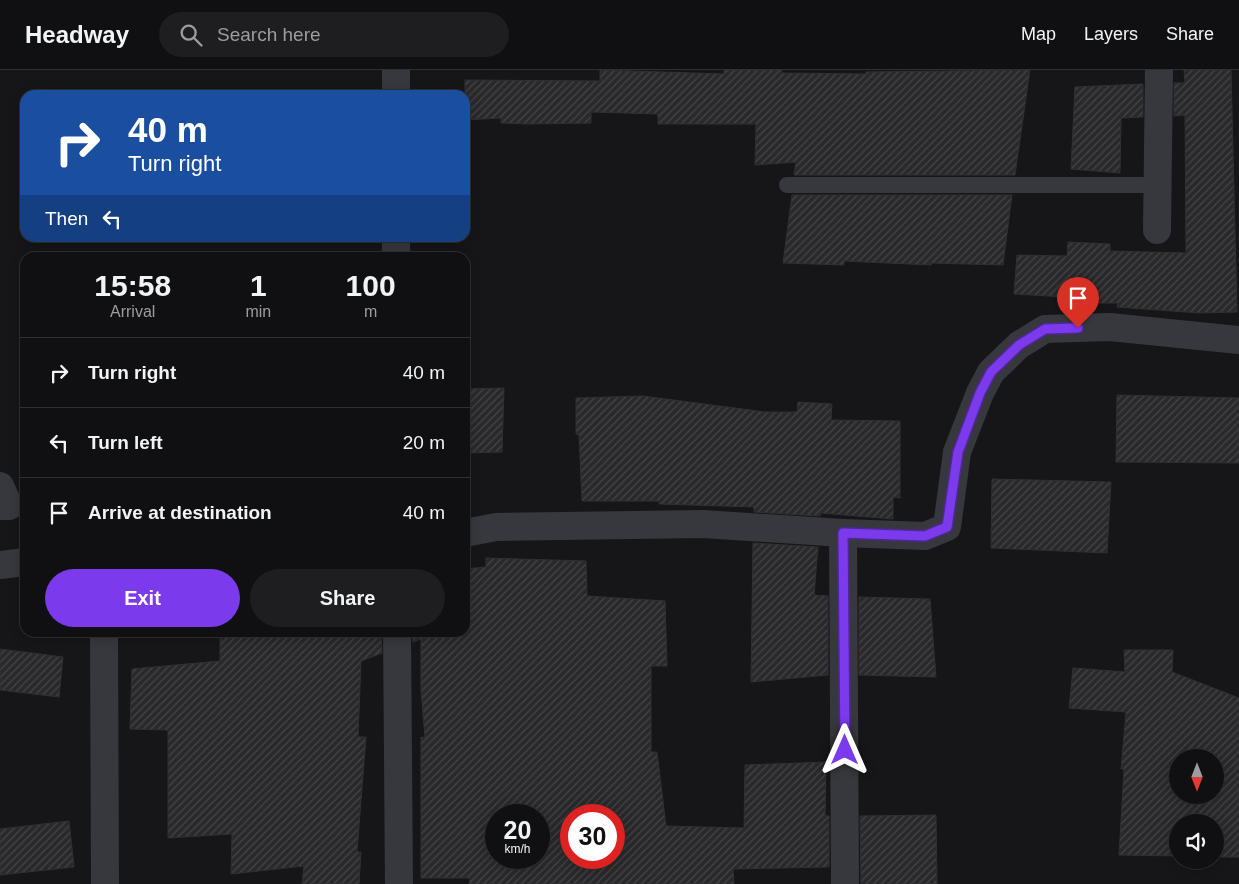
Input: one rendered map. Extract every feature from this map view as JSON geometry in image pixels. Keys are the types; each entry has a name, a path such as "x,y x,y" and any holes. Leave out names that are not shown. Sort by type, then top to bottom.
{"street":[{"path":"396,70 396,90"},
{"path":"1157,230 1159,70"},
{"path":"470,532 496,527 704,524 925,536 947,527 958,452 980,393 991,372 1019,345 1045,329 1110,327 1239,340"},
{"path":"843,533 846,884"},
{"path":"0,565 20,563"},
{"path":"104,637 105,884"},
{"path":"397,637 399,884"}],"lane":[{"path":"787,185 1159,185"}],"building":[{"path":"600,70 724,74 724,70 782,70 781,73 866,74 866,72 1030,70 1015,175 794,175 796,162 755,165 756,124 658,124 658,114 591,112 591,123 527,124 501,123 501,118 470,120 470,90 465,90 465,80 600,81"},
{"path":"1184,70 1231,70 1237,312 1200,313 1117,307 1118,303 1065,303 1065,297 1014,294 1017,255 1067,256 1068,242 1110,244 1110,251 1186,253 1185,115 1174,116 1174,83 1185,83"},
{"path":"1143,84 1143,117 1121,118 1120,173 1071,169 1075,87"},
{"path":"792,195 1012,195 1003,265 931,263 931,265 844,261 844,265 783,263"},
{"path":"504,388 502,452 470,453 470,389"},
{"path":"1117,395 1239,398 1239,463 1116,462"},
{"path":"643,396 765,412 797,412 798,402 832,404 831,420 900,421 900,498 893,497 893,519 821,513 820,516 754,512 754,507 659,504 659,501 582,501 579,435 576,434 576,398"},
{"path":"992,479 1111,482 1107,553 991,548"},
{"path":"753,543 818,547 814,595 828,596 828,675 751,682"},
{"path":"486,558 586,561 587,596 665,601 667,666 651,666 651,752 657,752 666,826 744,828 745,765 826,762 825,816 829,816 829,867 733,869 734,884 469,884 470,878 421,878 421,737 425,738 421,689 421,639 413,642 413,637 470,637 470,569 486,567"},
{"path":"859,597 930,599 936,677 859,675"},
{"path":"220,637 381,637 382,653 361,661 358,737 366,737 357,852 361,852 359,884 302,884 304,866 231,874 232,834 168,838 168,730 130,729 132,669 220,661"},
{"path":"0,649 63,657 59,697 0,690"},
{"path":"1124,650 1173,650 1172,672 1239,698 1239,857 1224,857 1224,814 1169,814 1169,856 1119,855 1124,769 1121,769 1126,712 1069,708 1073,668 1125,672"},
{"path":"936,815 937,884 861,884 860,816"},
{"path":"69,821 74,867 0,875 0,829"}],"route":[{"path":"845,750 843,533 925,536 947,527 958,452 980,393 991,372 1019,345 1045,329 1078,328"}]}
